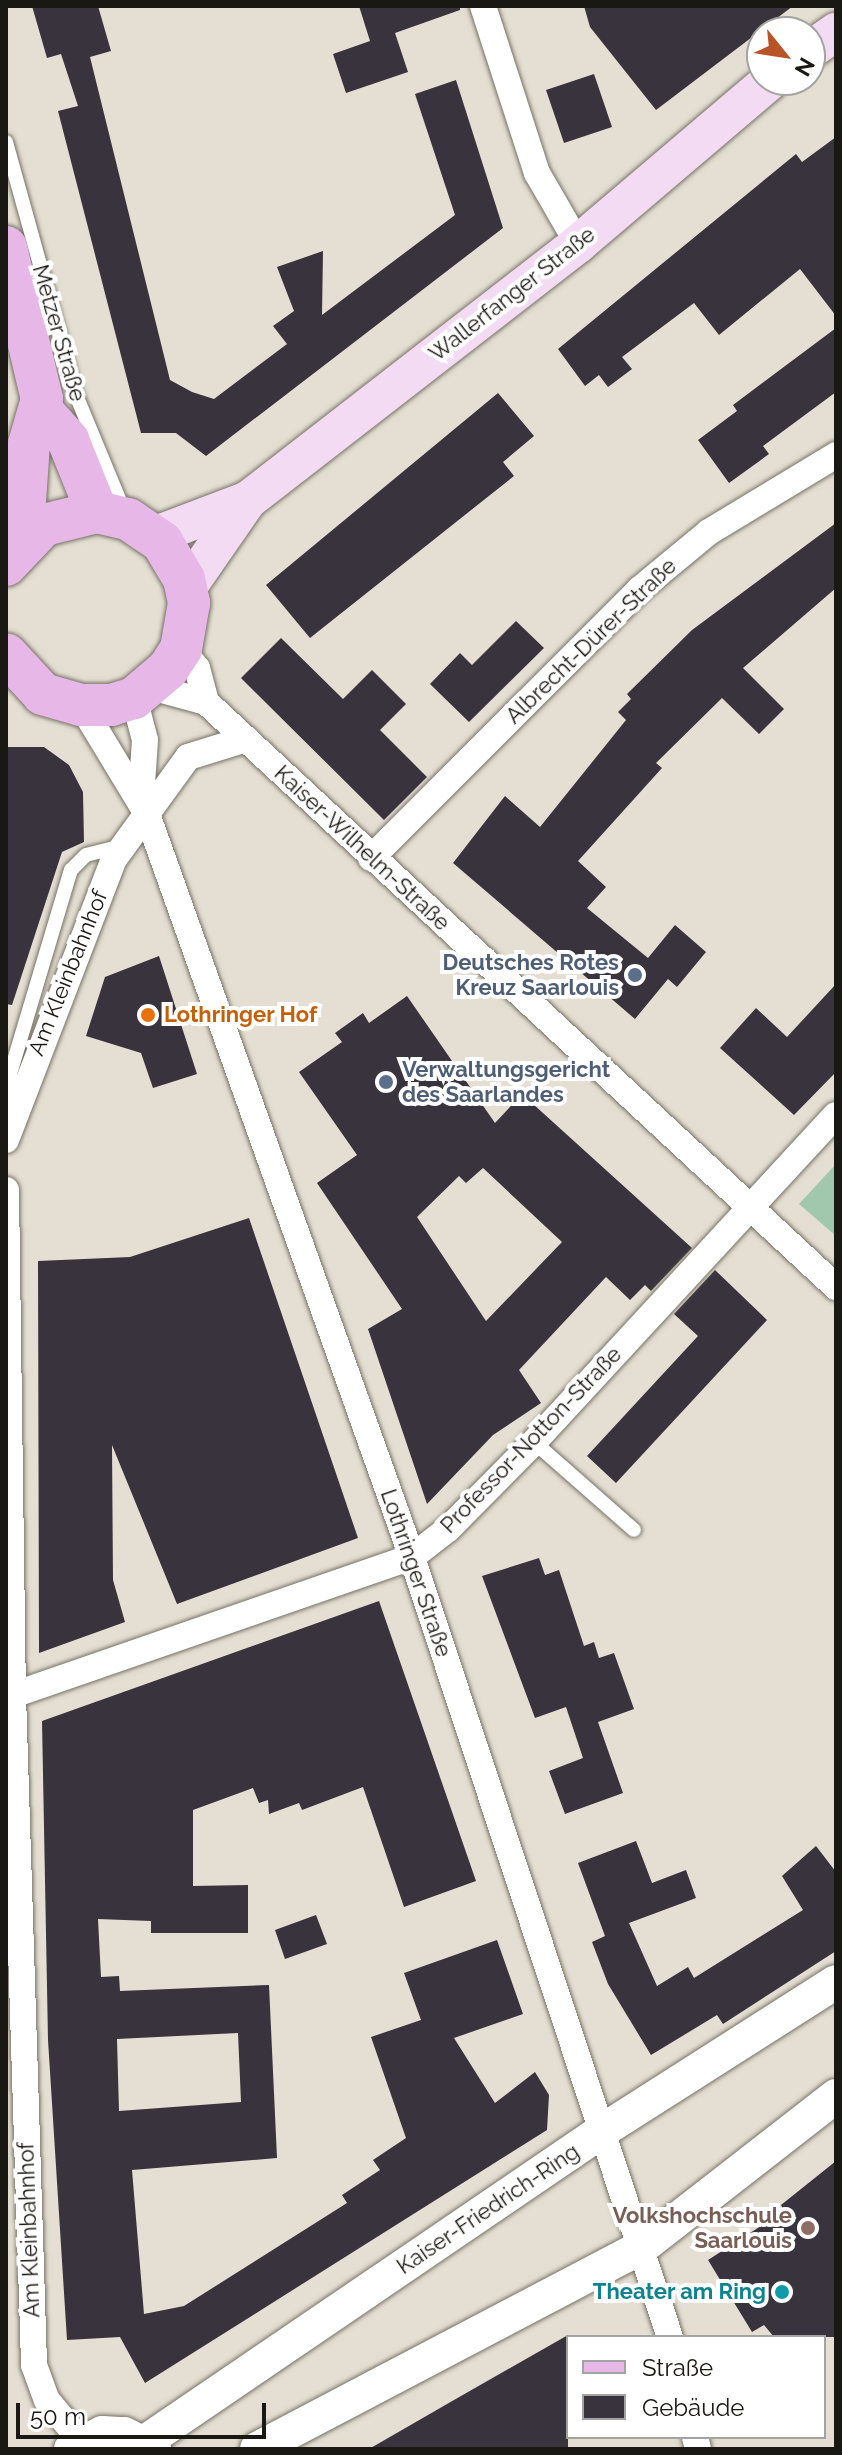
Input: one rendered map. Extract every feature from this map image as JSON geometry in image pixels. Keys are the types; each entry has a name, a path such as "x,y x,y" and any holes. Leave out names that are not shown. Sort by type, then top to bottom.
{"main road":[{"name":"Wallerfanger Straße","path":"187,588 248,500 578,244 752,96"},
{"name":"Metzer Straße","path":"6,247 43,412 68,440 127,522"},
{"name":"Metzer Straße","path":"14,554 29,444 43,412"},
{"name":"Wallerfanger Straße","path":"127,522 248,500"},
{"path":"6,709 143,693 181,649 187,588 175,558 127,522 64,516 14,554"},
{"path":"6,654 25,680 69,702"}],"street":[{"path":"483,6 537,173 578,244"},
{"name":"Albrecht-Dürer-Straße","path":"371,858 640,589 709,532 836,455"},
{"name":"Kaiser-Wilhelm-Straße","path":"181,649 197,668 206,702 836,1287"},
{"name":"Kaiser-Wilhelm-Straße","path":"143,693 206,702"},
{"name":"Lothringer Straße","path":"143,693 144,806"},
{"name":"Lothringer Straße","path":"69,702 144,806 412,1557 669,2335"},
{"path":"144,806 188,757 246,739"},
{"name":"Am Kleinbahnhof","path":"6,1140 15,1109 144,806"},
{"name":"Professor-Notton-Straße","path":"13,1695 412,1557 448,1529 534,1442 836,1115"},
{"name":"Am Kleinbahnhof","path":"6,1190 13,1695 34,2365 47,2400 76,2445"},
{"name":"Kaiser-Friedrich-Ring","path":"150,2446 602,2131 836,1982"},
{"path":"257,2449 642,2247 836,2096"},
{"path":"76,2445 124,2434 150,2446"}],"lane":[{"name":"Metzer Straße","path":"6,142 76,395 127,522"},
{"path":"15,1109 10,1074 71,870 86,855 125,845"},
{"path":"534,1442 634,1530"}],"green space":[{"path":"836,1164 836,1236 799,1204"}],"building":[{"path":"32,6 98,6 111,51 90,57 170,380 192,392 214,399 287,344 273,326 294,311 277,267 323,251 322,315 455,215 415,94 456,80 503,228 206,456 176,433 141,433 58,111 78,106 61,54 47,58"},
{"path":"359,6 460,6 460,10 395,33 408,72 346,93 333,54 370,41"},
{"path":"584,6 793,6 780,16 746,16 746,42 656,110 590,27"},
{"path":"594,74 612,127 564,143 546,90"},
{"path":"836,137 836,316 800,269 719,335 694,303 622,357 632,369 608,387 599,375 585,386 558,349 796,154 802,162"},
{"path":"836,328 836,392 763,446 769,454 729,483 698,440 737,411 733,405"},
{"path":"498,393 534,436 503,462 514,476 310,638 266,585"},
{"path":"836,523 836,588 743,668 784,709 759,734 722,698 656,763 662,768 578,861 606,887 587,908 648,958 675,925 706,952 677,987 668,979 635,1019 453,863 505,796 540,827 626,720 618,712 631,699 627,694 692,630"},
{"path":"516,621 544,648 469,722 430,684 460,653 472,665"},
{"path":"281,638 343,699 372,670 406,704 380,730 427,777 384,820 241,678"},
{"path":"6,747 44,747 69,765 83,792 84,842 62,852 12,1005 6,1004"},
{"path":"159,956 197,1074 153,1088 141,1053 86,1036 105,977"},
{"path":"836,984 836,1072 794,1115 720,1048 756,1008 787,1037"},
{"path":"407,996 495,1123 522,1094 692,1248 651,1291 645,1285 630,1300 606,1277 519,1370 541,1403 493,1435 427,1504 368,1329 402,1309 317,1183 357,1155 299,1072 342,1042 335,1033 363,1013 369,1023","holes":["483,1168 562,1242 486,1321 417,1217 459,1176 466,1183"]},
{"path":"249,1218 358,1538 177,1604 112,1445 113,1580 125,1622 39,1653 38,1261 130,1257"},
{"path":"715,1270 767,1320 616,1483 587,1456 698,1336 674,1314"},
{"path":"539,1558 545,1575 559,1570 584,1646 594,1642 599,1658 614,1653 634,1709 598,1722 623,1793 565,1814 549,1771 583,1758 566,1707 535,1718 482,1576"},
{"path":"379,1601 476,1881 404,1907 363,1787 302,1810 299,1803 269,1814 268,1800 259,1803 253,1788 193,1810 193,1886 248,1885 248,1933 151,1933 151,1921 98,1919 101,1977 119,1976 120,1991 269,1985 277,2158 132,2170 144,2314 184,2306 347,2203 342,2195 380,2170 373,2160 406,2138 371,2037 421,2020 404,1973 497,1940 523,2014 454,2038 495,2103 535,2072 549,2095 547,2130 145,2383 120,2337 67,2340 48,2040 42,1721","holes":["238,2033 241,2102 119,2111 117,2039"]},
{"path":"636,1841 652,1883 686,1870 696,1898 629,1923 657,1986 688,1967 694,1978 803,1910 782,1876 816,1846 836,1872 836,1951 723,2024 717,2015 651,2055 608,1984 592,1942 605,1936 578,1863"},
{"path":"316,1915 327,1944 285,1959 275,1930"},
{"name":"Theater am Ring","path":"836,2161 836,2337 772,2335 764,2325 752,2332 708,2260 784,2211 781,2205"},
{"path":"566,2336 568,2449 369,2449"}],"place":[{"name":"Deutsches Rotes Kreuz Saarlouis","path":"635,975"},
{"name":"Lothringer Hof","path":"148,1015"},
{"name":"Verwaltungsgericht des Saarlandes","path":"386,1082"},
{"name":"Volkshochschule Saarlouis","path":"808,2228"},
{"name":"Theater am Ring","path":"782,2292"}]}
